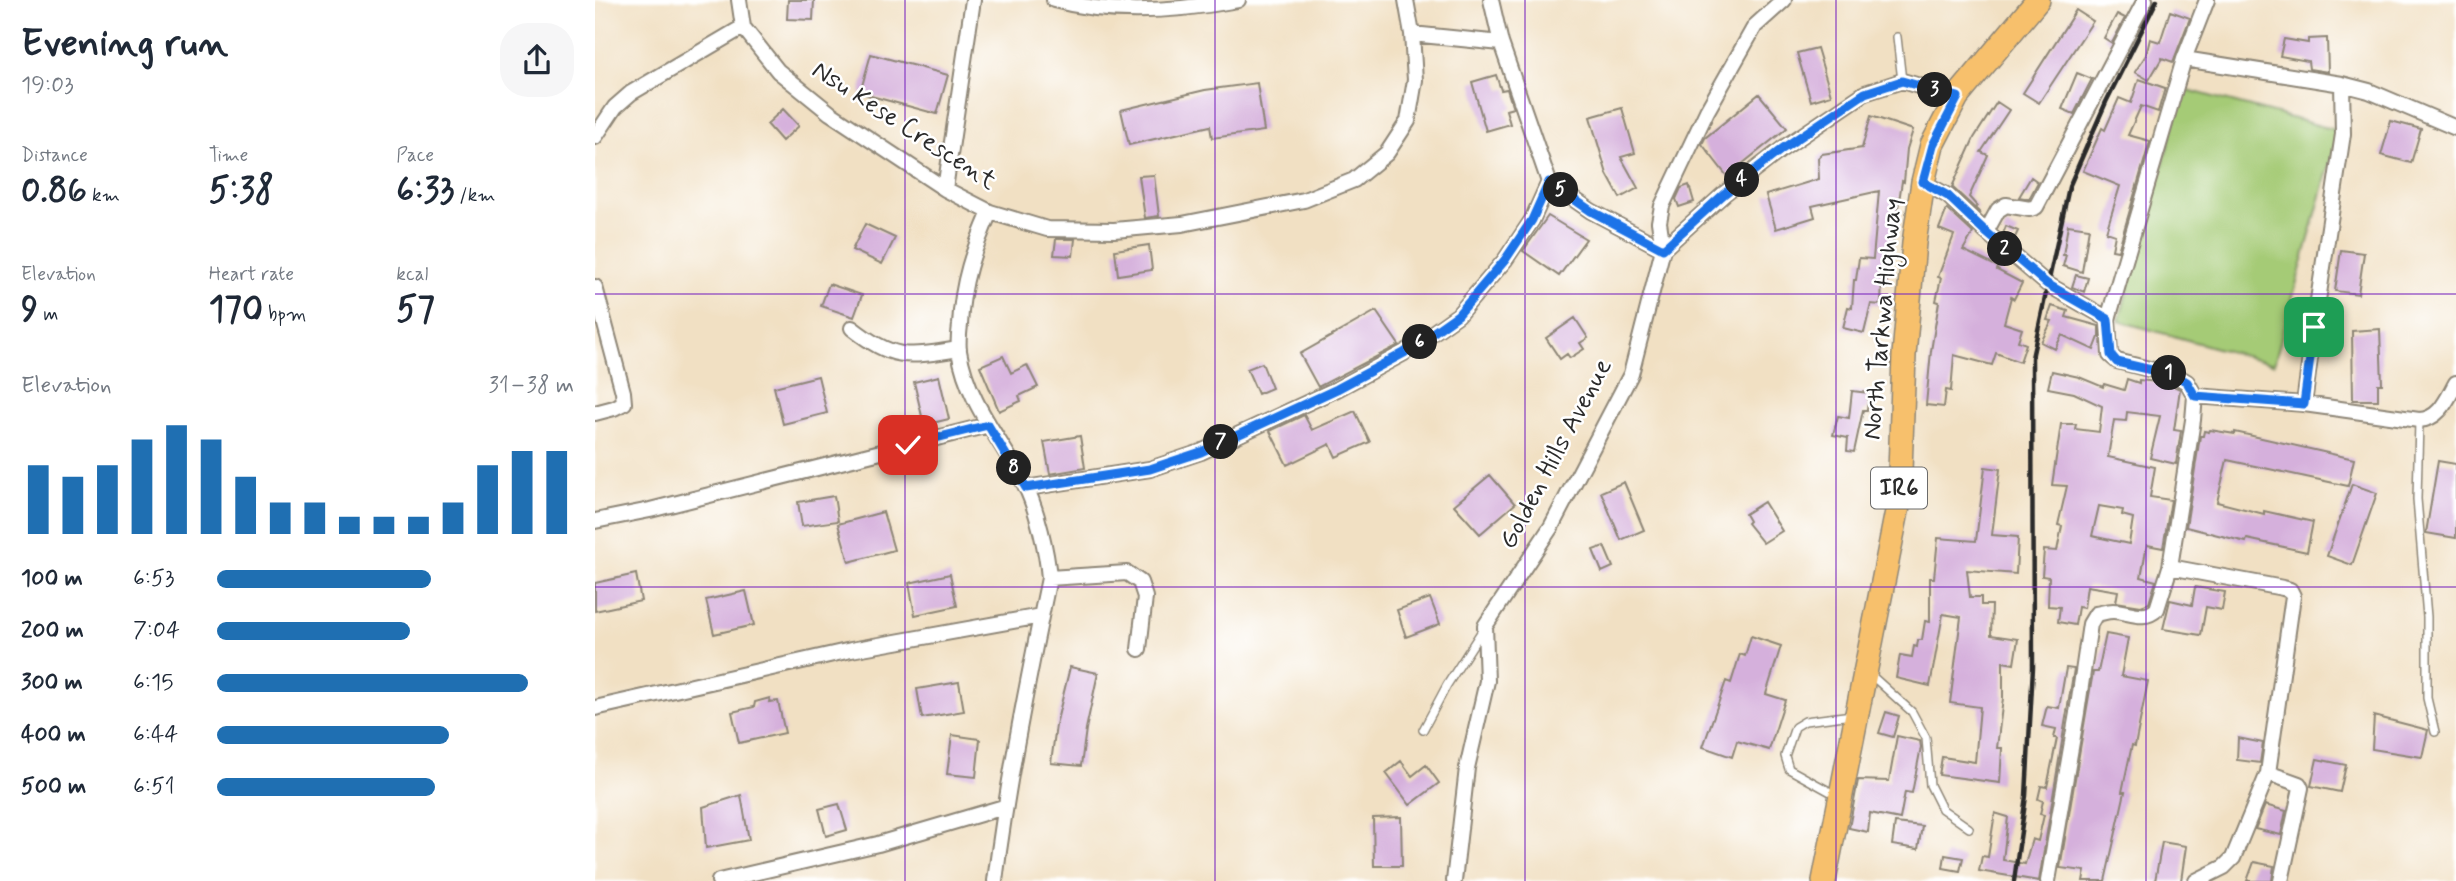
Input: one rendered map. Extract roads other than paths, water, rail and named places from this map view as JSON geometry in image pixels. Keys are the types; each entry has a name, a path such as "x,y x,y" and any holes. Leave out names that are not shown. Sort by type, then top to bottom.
{"main road":[{"name":"North Tarkwa Highway","path":"1824,881 1899,501 1904,355 1914,243 1923,182 1933,145 1958,97 2038,0"}],"street":[{"path":"595,137 615,107 631,93 743,27 739,0"},
{"path":"945,189 973,0"},
{"path":"1053,0 1072,5 1145,10 1206,6 1238,0"},
{"name":"Nsu Kese Crescent","path":"743,27 778,71 829,113 945,189 990,212 1047,229 1114,230 1182,224 1304,200 1355,180 1387,153 1408,121 1415,79 1412,34 1406,0"},
{"path":"1491,0 1501,43 1549,182 1591,211 1663,249 1724,194 1782,149 1865,93 1902,81 1958,97"},
{"name":"Golden Hills Avenue","path":"1485,626 1551,527 1631,374 1663,249 1660,222 1662,206 1707,111 1755,26 1784,0"},
{"path":"1986,232 1998,210 2006,205 2031,209 2036,207 2145,0"},
{"path":"2048,881 2090,624 2096,614 2114,611 2141,616 2153,614 2157,609 2169,567 2195,396 2187,382 2177,376 2117,362 2111,355 2108,319 2184,59 2207,0"},
{"path":"1412,34 1501,43"},
{"path":"2184,59 2342,83 2456,128"},
{"path":"2304,404 2343,134 2342,83"},
{"path":"1026,488 1150,469 1201,452 1337,389 1404,353 1458,315 1505,260 1532,220 1549,182"},
{"path":"1923,182 1948,196 2047,284 2108,319"},
{"path":"990,212 969,259 961,295 958,349 967,381 988,425 1026,488 1047,556 1049,578 1004,807 995,881"},
{"path":"595,287 624,403 595,412"},
{"path":"852,328 874,346 896,353 918,356 958,349"},
{"path":"2195,396 2304,404 2419,420 2428,419 2443,406 2456,383"},
{"path":"595,521 650,510 988,425"},
{"path":"2169,567 2283,588 2290,590 2293,596 2268,773 2233,858 2224,867 2196,881"},
{"path":"1049,578 1127,573 1140,582 1145,597 1139,649"},
{"path":"595,708 851,650 1041,616"},
{"path":"1454,881 1467,768 1487,681 1485,626"},
{"path":"2268,773 2299,784 2301,788 2281,881"},
{"path":"719,881 878,844 1004,807"}],"lane":[{"path":"1897,37 1902,81"},
{"path":"2419,420 2417,499 2427,617 2427,698 2435,732"},
{"path":"1423,730 1447,685 1485,626"},
{"path":"1865,671 1912,712 1926,738 1930,785 1942,809 1969,828"},
{"path":"1841,797 1789,769 1785,756 1795,727 1805,721 1856,715"}],"railway":[{"path":"2014,881 2026,796 2033,667 2032,358 2069,187 2106,102 2157,0"}]}
